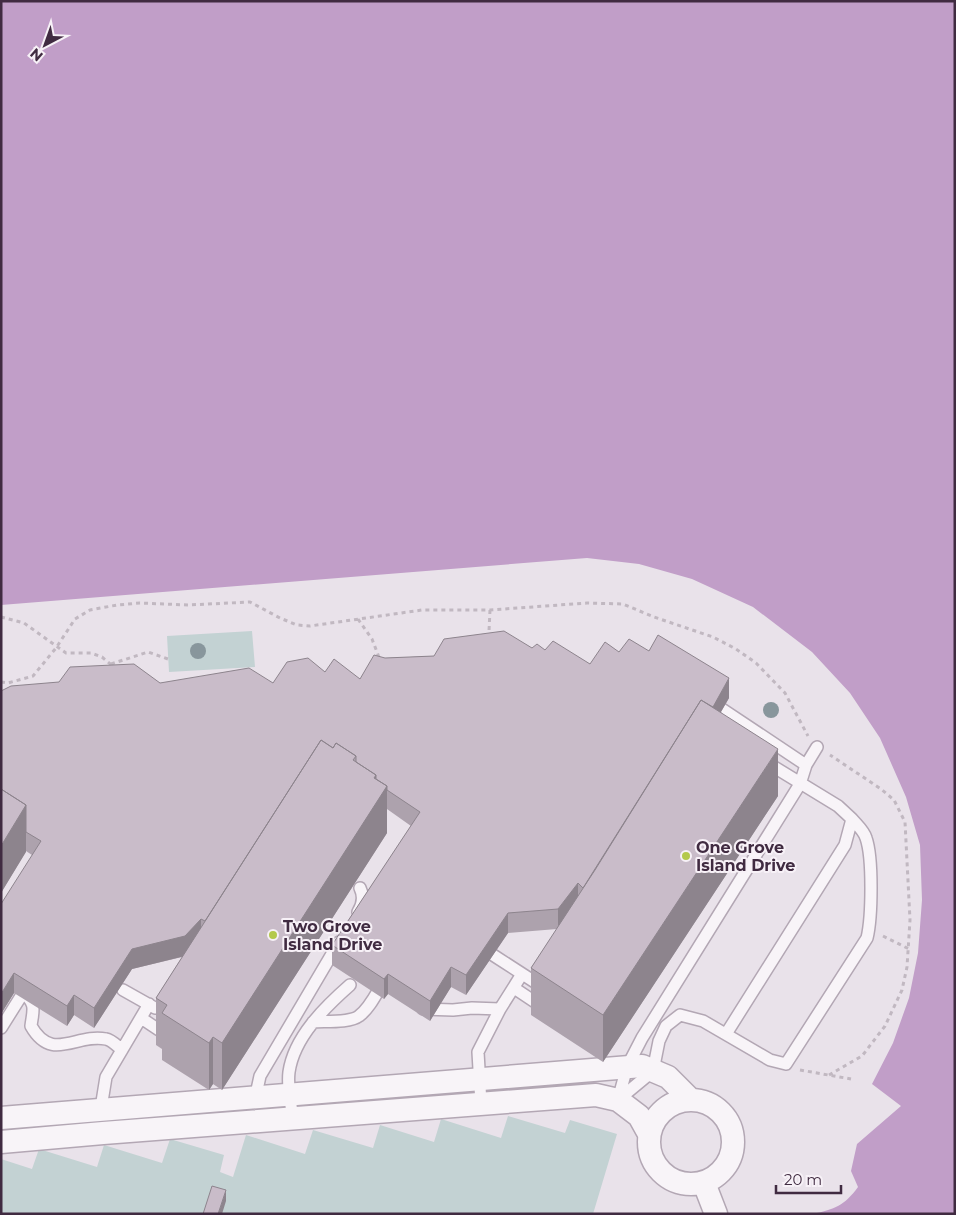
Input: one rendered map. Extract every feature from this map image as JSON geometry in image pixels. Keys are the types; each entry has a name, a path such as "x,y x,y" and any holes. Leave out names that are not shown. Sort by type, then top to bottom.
{"street":[{"path":"1,1118 642,1066 668,1077 691,1100"},
{"path":"1,1142 596,1095 618,1100 640,1116 649,1134"},
{"path":"691,1100 704,1102 716,1108 726,1118 732,1130 734,1143 732,1156 726,1168 716,1177 704,1183 690,1185 675,1182 663,1174 653,1163 649,1149 649,1134 654,1121 664,1109 677,1102 691,1100"},
{"path":"704,1183 716,1214"}],"lane":[{"path":"722,709 806,765"},
{"path":"618,1100 627,1067 642,1038 800,784 806,765 817,746"},
{"path":"618,1100 653,1070 658,1041 666,1026 680,1015 703,1021 770,1060 786,1064 867,938 869,929 869,850 866,835 838,806 760,758"},
{"path":"726,1034 845,845 852,819"},
{"path":"256,1121 255,1098 260,1076 362,906 363,894 360,888"},
{"path":"493,955 548,990"},
{"path":"312,1022 358,1017 372,1000 391,970"},
{"path":"481,1104 478,1052 500,1009 522,974"},
{"path":"293,1119 289,1073 295,1052 312,1022 350,985"},
{"path":"514,988 538,1004"},
{"path":"123,990 163,1012"},
{"path":"1,1028 24,993 31,999 34,1009 31,1026 38,1037 50,1044 106,1039 116,1044 122,1050"},
{"path":"414,1003 425,1010 500,1009"},
{"path":"103,1133 100,1110 106,1077 149,1004"},
{"path":"141,1018 159,1030"}],"path":[{"path":"1,682 8,683 33,676 56,648 75,619 90,610 140,603 188,605 250,602 297,625 310,626 422,610 490,610 587,603 623,604 654,617 713,637 736,649 756,663 785,693 806,732 817,746 894,800 905,822 910,920 907,967 902,990 885,1026 862,1056 829,1075"},
{"path":"490,610 489,632 493,640"},
{"path":"1,617 24,623 56,648 66,653 91,653 102,657 116,668"},
{"path":"358,619 372,639 382,666"},
{"path":"112,664 148,652 168,659"},
{"path":"869,929 909,949"},
{"path":"786,1064 799,1070 851,1079"}],"shaded area":[{"path":"1,1 955,1 955,1214 813,1214 843,1203 858,1187 851,1171 857,1144 901,1106 872,1084 893,1043 909,998 918,953 922,900 920,845 906,797 880,738 850,693 812,652 753,607 692,579 639,564 587,558 1,605"},
{"path":"252,631 255,667 169,672 167,636"},
{"path":"508,1116 565,1133 570,1120 617,1134 593,1214 1,1214 1,1159 32,1169 39,1149 97,1167 104,1145 162,1163 170,1139 224,1155 220,1172 233,1177 246,1135 305,1154 313,1130 373,1148 380,1125 434,1142 441,1119 501,1138"}],"building":[{"path":"504,631 532,648 537,644 545,650 553,641 590,664 605,642 619,652 629,639 649,651 658,635 729,678 713,707 701,700 583,888 578,883 558,909 508,913 466,975 451,967 430,1001 388,974 384,979 332,945 420,812 387,790 387,786 376,779 376,775 356,762 356,756 336,743 333,748 321,740 205,921 201,919 185,936 132,949 94,1008 74,995 67,1006 14,973 1,994 1,904 41,841 26,832 26,805 1,789 1,691 11,686 59,682 70,667 134,664 160,683 249,668 273,683 287,662 308,658 325,672 334,659 360,679 374,655 385,658 434,656 444,639"},
{"name":"One Grove Island Drive","path":"701,700 778,749 603,1015 531,968 595,870"},
{"name":"Two Grove Island Drive","path":"321,740 333,748 336,743 356,756 353,760 376,775 374,778 387,786 222,1043 213,1037 209,1043 162,1013 167,1005 156,998"},
{"path":"1,789 26,805 1,846"},
{"path":"212,1186 226,1190 218,1214 203,1214"}],"place":[{"name":"One Grove Island Drive","path":"686,856"},
{"name":"Two Grove Island Drive","path":"273,935"}]}
